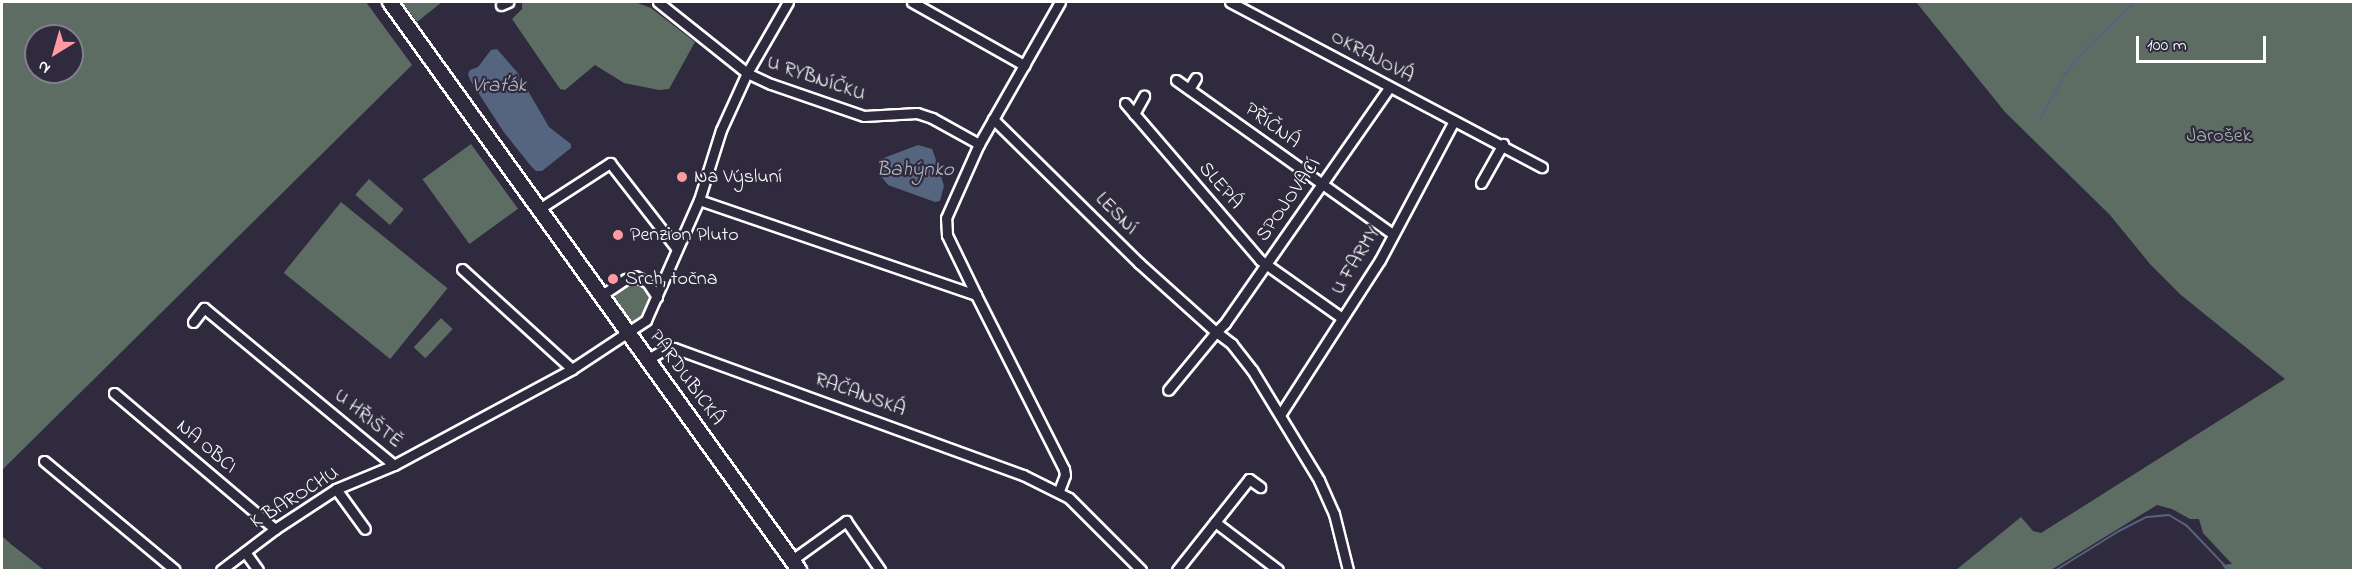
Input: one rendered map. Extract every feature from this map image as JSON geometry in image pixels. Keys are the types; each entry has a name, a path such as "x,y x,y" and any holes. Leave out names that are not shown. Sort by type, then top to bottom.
{"street":[{"name":"PARDUBICKÁ","path":"390,2 795,565"},
{"name":"U RYBNÍČKU","path":"658,2 747,73 771,84 864,116 917,113 932,118 979,144"},
{"path":"629,332 648,317 699,200 721,130 747,73 788,2"},
{"path":"912,2 1024,65"},
{"path":"1059,491 1065,476 1064,469 976,295 945,228 948,211 979,144 1060,2"},
{"name":"OKRAJOVÁ","path":"1230,2 1389,88 1503,144 1542,167"},
{"path":"1189,89 1196,78"},
{"name":"PŘÍČNÁ","path":"1176,80 1393,234"},
{"name":"SPOJOVACÍ","path":"1216,332 1389,88"},
{"path":"1134,114 1144,96"},
{"name":"SLEPÁ","path":"1125,103 1266,264 1342,318"},
{"name":"LESNÍ","path":"993,119 1139,263 1232,344 1252,370 1319,480 1334,514 1348,570"},
{"name":"U FARMY","path":"1280,415 1380,260 1454,121"},
{"path":"1481,183 1503,144"},
{"path":"539,209 610,163 677,249"},
{"path":"699,200 976,295"},
{"path":"462,268 572,369"},
{"path":"602,295 626,279 635,276 647,282 657,297"},
{"name":"U HŘIŠTĚ","path":"193,322 204,308 394,465 572,369 629,332"},
{"path":"1168,390 1216,332"},
{"name":"RAČANSKÁ","path":"648,359 665,349 674,348 935,442 1059,491 1141,570"},
{"name":"NA OBCI","path":"114,393 275,529"},
{"path":"44,461 175,570"},
{"name":"K BAROCHU","path":"221,570 275,529 336,489 394,465"},
{"path":"1177,570 1249,479 1260,487"},
{"path":"336,489 365,529"},
{"path":"795,565 846,521 880,570"},
{"path":"1215,522 1278,570"},
{"path":"245,552 258,570"}],"green space":[{"path":"2,2 366,2 412,65 2,470"},
{"path":"402,2 442,2 417,22"},
{"path":"522,2 635,2 651,8 695,42 669,89 659,90 624,83 595,65 565,90 560,89 512,19 522,9"},
{"name":"Jarošek","path":"1916,2 2353,2 2353,570 2226,570 2222,565 2232,564 2203,533 2199,519 2190,519 2172,509 2157,505 2051,570 1956,570 2021,517 2033,531 2041,533 2285,379 2181,295 2150,264 2110,215 2005,112"},
{"path":"471,144 518,209 469,244 422,179"},
{"path":"369,179 404,209 390,225 355,195"},
{"path":"341,202 447,288 390,359 284,273"},
{"path":"635,282 645,286 651,299 645,312 631,323 627,322 613,301 620,288"},
{"path":"441,318 453,329 425,358 414,347"},
{"path":"2,536 12,545 44,570 2,570"}],"water":[{"name":"Vraťák","path":"497,49 517,72 549,127 571,144 571,148 542,171 536,171 530,165 503,131 470,80 468,74 470,70 478,67 491,50"},
{"name":"Bahýnko","path":"918,145 932,149 944,186 940,201 935,202 888,185 880,175 881,159"}],"waterway":[{"path":"2040,119 2065,74 2088,47 2135,2"},
{"path":"2056,570 2119,531 2147,517 2169,515 2187,526 2229,570"}],"place":[{"name":"Na Výsluní","path":"682,177"},
{"name":"Penzion Pluto","path":"618,235"},
{"name":"Srch, točna","path":"613,279"}]}
